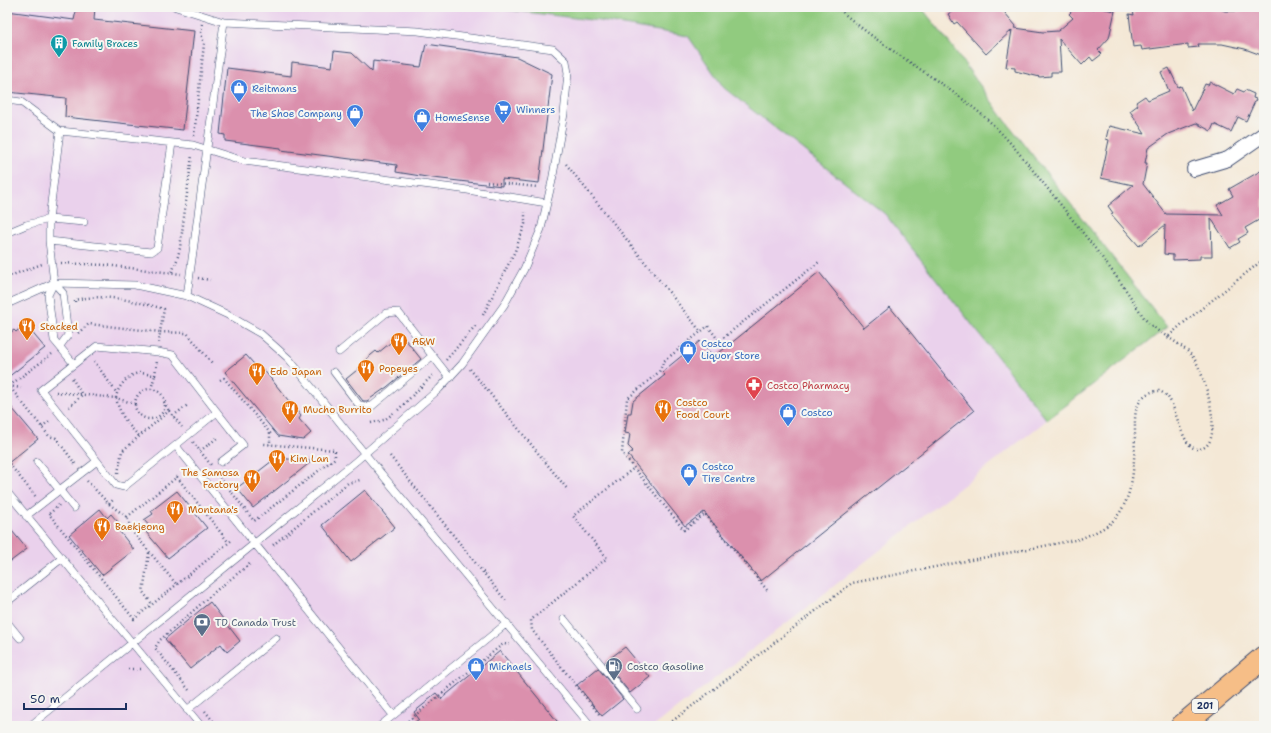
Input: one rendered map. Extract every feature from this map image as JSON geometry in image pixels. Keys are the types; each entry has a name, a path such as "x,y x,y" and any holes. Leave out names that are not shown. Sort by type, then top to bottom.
{"highway":[{"name":"201","path":"1182,726 1264,657"},
{"path":"1171,726 1228,687"}],"street":[{"path":"1194,169 1228,159 1264,134"}],"lane":[{"path":"30,726 133,644 365,454 450,378 504,305 524,269 541,229 547,203 564,114 568,73 566,62 553,50 418,31 224,22 176,7"},
{"path":"187,296 208,151 224,22"},
{"path":"7,100 21,102 60,131 193,145 244,162 461,189 547,203"},
{"path":"60,131 49,220 49,241 54,284 48,294 54,340 74,364"},
{"path":"49,241 151,252 157,248 172,143"},
{"path":"7,233 26,225 49,220 84,222"},
{"path":"54,284 64,293 68,335 60,346"},
{"path":"7,304 54,284 135,285 187,296 226,314 261,334 289,359 365,454 507,623 591,726"},
{"path":"339,352 386,313 398,312 450,378"},
{"path":"217,412 124,487 116,485 41,390 97,346 158,352 173,355 243,445 222,462"},
{"path":"334,372 359,405 371,407 432,356"},
{"path":"176,446 393,715"},
{"path":"26,516 97,461"},
{"path":"37,462 74,508"},
{"path":"7,492 200,726"},
{"path":"7,602 61,559"},
{"path":"564,619 637,709"},
{"path":"7,622 20,638"},
{"path":"380,726 507,623"},
{"path":"187,710 276,638"}],"path":[{"path":"666,726 852,583 1080,539 1101,530 1111,523 1117,516 1128,496 1134,462 1136,416 1139,403 1146,394 1158,391 1170,399 1185,440 1193,448 1199,449 1207,446 1211,441 1212,426 1209,394 1203,374 1194,358 1170,336 1155,329 1145,318 1118,279 1069,214 989,121 944,84 861,29 837,7"},
{"path":"564,162 701,332"},
{"path":"482,318 515,252 525,224 525,212"},
{"path":"1170,336 1181,325 1264,258"},
{"path":"767,590 705,514 684,530 622,453 626,399 659,372 664,361 708,326 719,341 819,262"},
{"path":"7,277 37,264 52,263 105,265 172,272"},
{"path":"74,305 75,300 90,296 136,301 164,309 159,346"},
{"path":"371,424 384,420 394,413 440,367 477,323"},
{"path":"75,326 76,334 89,324 160,332 187,333 212,363"},
{"path":"8,386 51,353"},
{"path":"151,389 158,358"},
{"path":"94,361 116,392 119,411 125,422 139,436"},
{"path":"468,367 568,490"},
{"path":"116,392 124,382 138,373 155,375"},
{"path":"72,378 82,395"},
{"path":"220,380 224,378 270,433 270,444"},
{"path":"8,386 21,388"},
{"path":"7,461 36,497 76,464 56,438 49,436 8,386"},
{"path":"164,401 163,411 151,418 142,416 136,409 135,404 140,393 151,389 160,393 169,410 182,428"},
{"path":"56,392 116,398 135,404"},
{"path":"69,407 82,395"},
{"path":"174,416 189,404"},
{"path":"117,477 122,451 169,410"},
{"path":"42,427 49,421"},
{"path":"200,451 217,438"},
{"path":"193,442 254,521 336,458 335,450 264,444"},
{"path":"390,456 506,601"},
{"path":"607,558 573,516 634,468"},
{"path":"127,518 177,477 229,543"},
{"path":"88,480 109,504 127,518 132,531 177,585"},
{"path":"273,545 348,483 360,480"},
{"path":"109,504 113,500"},
{"path":"49,514 134,619 232,540"},
{"path":"149,552 143,592 152,604"},
{"path":"189,690 155,648 160,640 218,589 251,563"},
{"path":"402,726 503,644 513,645 517,649"},
{"path":"205,711 217,726"}],"shaded area":[{"path":"7,7 484,7 600,21 688,36 724,88 885,214 1047,420 654,726 7,726"}],"green space":[{"path":"484,7 921,7 951,45 1002,116 1167,327 1047,420 885,214 724,88 688,36 600,21"}],"building":[{"path":"77,7 95,7 94,20 194,31 183,130 65,117 66,98 7,92 7,11 74,20"},
{"path":"960,7 1000,7 1016,26 1015,28 1043,32 1058,31 1073,18 1069,14 1076,7 1093,9 1095,7 1115,11 1109,38 1098,50 1102,54 1093,61 1090,57 1082,65 1059,39 1061,72 1051,72 1051,76 1040,77 1015,71 1015,68 1006,67 1012,30 986,54 957,22 954,24 948,14"},
{"path":"1152,7 1215,7 1225,11 1239,11 1240,7 1246,7 1264,12 1264,56 1245,49 1222,44 1198,44 1199,47 1188,48 1188,44 1142,50 1141,46 1133,47 1129,14 1134,15 1133,10"},
{"path":"426,44 517,57 552,74 539,183 502,179 502,186 433,178 396,172 397,165 225,141 225,135 220,134 227,68 291,76 292,62 332,67 334,51 352,53 372,72 373,61 421,67"},
{"path":"1169,68 1178,87 1181,86 1192,111 1205,84 1208,85 1210,82 1234,94 1237,89 1244,92 1245,90 1254,94 1253,98 1256,99 1246,121 1238,117 1231,132 1214,124 1211,131 1196,123 1168,134 1148,148 1143,184 1166,214 1223,215 1217,205 1233,196 1229,189 1264,169 1264,217 1245,228 1248,233 1238,239 1240,242 1230,248 1211,218 1212,256 1200,256 1200,259 1173,260 1173,255 1164,254 1165,225 1139,246 1111,214 1113,213 1108,206 1133,185 1101,178 1109,140 1106,139 1109,126 1145,134 1130,111 1138,105 1136,102 1145,96 1148,100 1169,91 1161,72"},
{"name":"Costco","path":"819,272 864,328 890,307 974,411 761,581 704,512 685,526 628,455 633,451 628,446 630,434 625,433 628,413 631,413 633,401 665,375 662,372 700,341 714,357"},
{"path":"25,324 45,348 7,378 7,335 14,330 16,332"},
{"path":"401,334 421,359 387,387 367,401 363,401 346,379 367,362 365,360 376,351 378,353"},
{"path":"246,355 260,371 263,369 301,416 299,419 311,433 303,440 278,436 225,372"},
{"path":"7,402 38,439 7,464"},
{"path":"276,458 312,461 253,508 237,488"},
{"path":"365,490 395,527 351,562 322,525"},
{"name":"Montana's","path":"177,491 207,528 168,558 146,532 151,528 144,520 153,514 151,511"},
{"name":"Baekjeong","path":"100,509 107,518 111,514 124,529 120,532 134,550 102,575 69,535"},
{"path":"7,525 27,549 7,564"},
{"name":"TD Canada Trust","path":"210,602 240,641 227,652 221,644 190,669 165,639"},
{"path":"625,647 650,677 630,693 605,662"},
{"path":"500,651 561,726 410,726 419,719 414,712 428,701 427,700 436,693 441,699"},
{"path":"598,668 623,699 602,716 577,685"}],"place":[{"name":"Family Braces","path":"59,58"},
{"name":"Reitmans","path":"239,103"},
{"name":"Winners","path":"503,124"},
{"name":"The Shoe Company","path":"355,128"},
{"name":"HomeSense","path":"422,132"},
{"name":"Stacked","path":"27,341"},
{"name":"A&W","path":"399,356"},
{"name":"Costco Liquor Store","path":"688,364"},
{"name":"Popeyes","path":"366,383"},
{"name":"Edo Japan","path":"257,386"},
{"name":"Costco Pharmacy","path":"754,400"},
{"name":"Costco Food Court","path":"663,423"},
{"name":"Mucho Burrito","path":"290,424"},
{"name":"Costco","path":"788,427"},
{"name":"Kim Lan","path":"277,473"},
{"name":"Costco Tire Centre","path":"689,487"},
{"name":"The Samosa Factory","path":"252,493"},
{"name":"Montana's","path":"175,524"},
{"name":"Baekjeong","path":"102,541"},
{"name":"TD Canada Trust","path":"202,637"},
{"name":"Michaels","path":"476,681"},
{"name":"Costco Gasoline","path":"614,681"}]}
